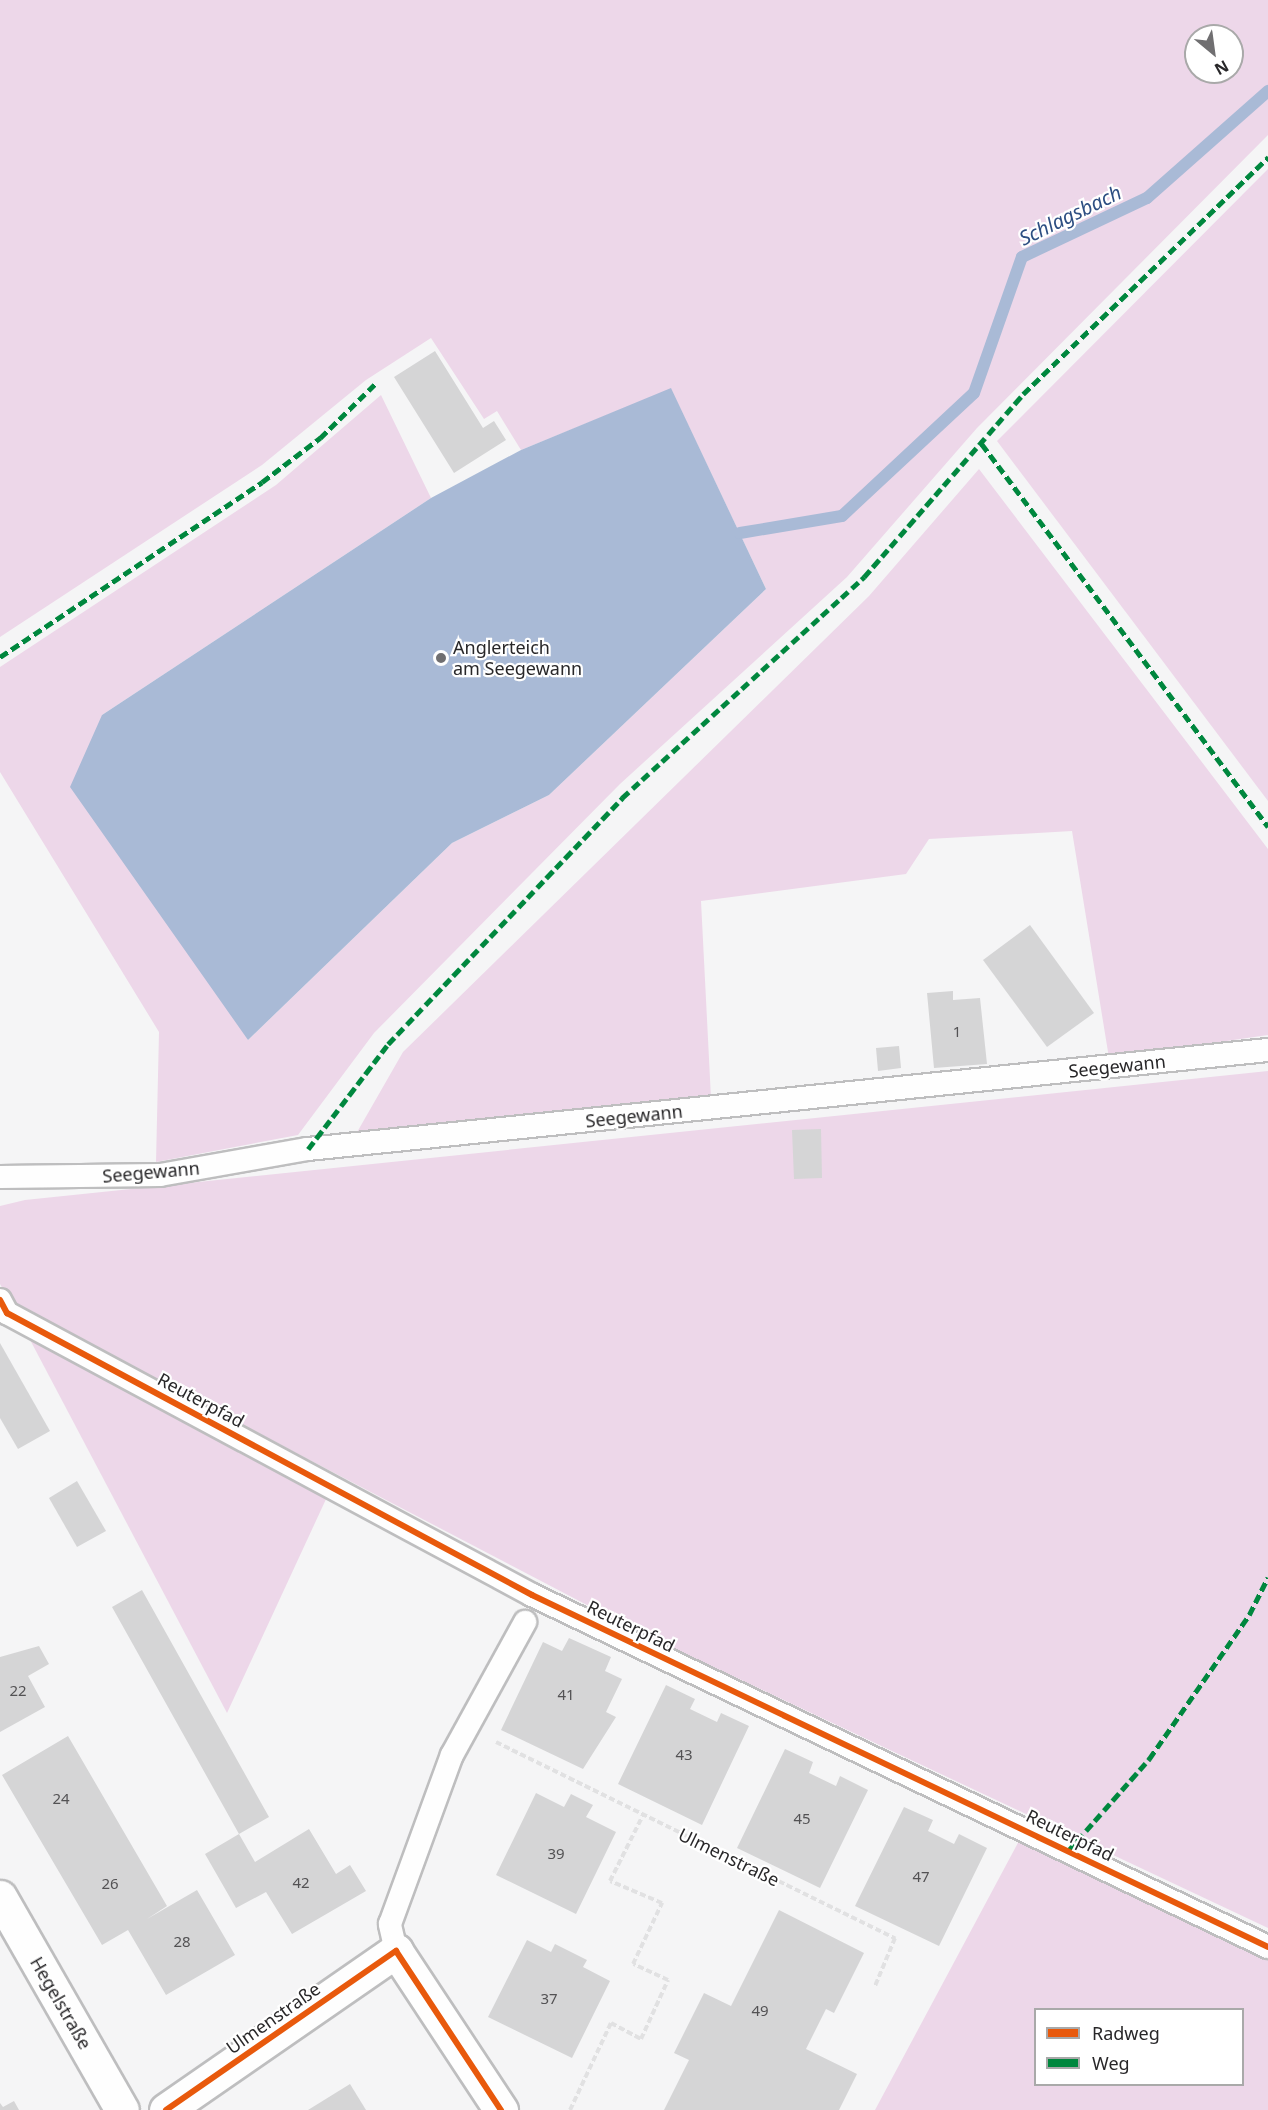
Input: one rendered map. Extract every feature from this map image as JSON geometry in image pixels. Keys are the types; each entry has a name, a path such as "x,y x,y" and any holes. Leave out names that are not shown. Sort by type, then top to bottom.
{"street":[{"name":"Hegelstraße","path":"0,1897 122,2110"},
{"name":"Ulmenstraße","path":"166,2110 396,1951"},
{"path":"396,1951 501,2110"}],"lane":[{"name":"Seegewann","path":"0,1177 160,1174 320,1148 1268,1050"},
{"name":"Reuterpfad","path":"0,1300 7,1313 532,1595 1268,1947"},
{"path":"396,1951 390,1924 465,1728 525,1622"}],"path":[{"path":"570,2110 611,2023 641,2039 668,1980 633,1964 662,1903 610,1881 643,1815"}],"shaded area":[{"path":"0,0 1268,0 1268,135 977,428 847,577 620,784 374,1033 298,1135 156,1162 159,1032 0,772 0,667 276,485 381,395 431,498 102,715 248,1040 452,843 549,795 766,589 671,389 521,450 497,411 484,419 431,338 366,380 262,465 0,637"},
{"path":"1268,169 1268,801 997,441"},
{"path":"979,469 1268,849 1268,1035 1109,1058 1072,831 929,839 906,874 701,901 711,1098 356,1134 403,1052 869,596"},
{"path":"1268,1071 1268,1928 633,1629 11,1304 0,1284 0,1206 25,1200"},
{"path":"28,1336 327,1497 227,1713"},
{"path":"1020,1839 1268,1959 1268,2110 875,2110"}],"water":[{"name":"Anglerteich am Seegewann","path":"671,388 766,589 549,795 452,843 248,1040 70,787 102,715 431,498 521,450"}],"building":[{"path":"435,351 483,428 494,421 506,440 454,473 394,377"},
{"path":"1030,925 1094,1013 1047,1047 983,960"},
{"path":"953,991 953,1000 980,998 987,1064 934,1068 927,993"},
{"path":"899,1046 901,1068 878,1071 876,1048"},
{"path":"821,1129 822,1178 794,1179 792,1130"},
{"path":"0,1343 50,1431 18,1449 0,1418"},
{"path":"77,1481 106,1531 77,1547 49,1498"},
{"path":"142,1590 269,1817 239,1834 112,1607"},
{"path":"569,1638 611,1657 605,1671 622,1679 606,1712 616,1717 583,1769 501,1730 543,1642 562,1651"},
{"path":"39,1646 49,1664 28,1676 45,1707 0,1732 0,1657"},
{"path":"666,1685 695,1699 690,1709 717,1722 721,1713 749,1726 702,1825 618,1784"},
{"path":"68,1736 167,1906 147,1919 197,1890 235,1955 166,1995 128,1930 102,1945 2,1775"},
{"path":"785,1749 813,1762 809,1773 836,1786 840,1776 868,1790 820,1888 737,1848"},
{"path":"536,1793 564,1807 571,1794 593,1805 586,1817 616,1832 576,1914 496,1875"},
{"path":"904,1807 933,1820 928,1831 954,1844 959,1834 987,1848 939,1946 855,1906"},
{"path":"309,1829 336,1874 350,1865 366,1891 292,1934 266,1892 236,1908 205,1854 239,1834 255,1862"},
{"path":"779,1910 864,1953 834,2013 826,2009 806,2049 857,2074 839,2110 664,2110 689,2060 674,2053 704,1993 731,2006"},
{"path":"527,1940 551,1952 555,1944 587,1960 583,1967 610,1981 572,2058 488,2017"},
{"path":"350,2084 366,2110 308,2110"},
{"path":"14,2101 19,2110 0,2110 0,2103 3,2107"}],"waterway":[{"name":"Schlagsbach","path":"740,533 842,516 974,393 1022,257 1147,198 1268,91"}],"marked path":[{"path":"308,1149 388,1044 622,798 864,577 1023,394 1268,157"},
{"path":"0,657 262,482 320,438 376,383"},
{"path":"982,444 1268,827"},
{"path":"1068,1851 1149,1759 1249,1615 1268,1577"}],"cycle path":[{"path":"0,1300 7,1313 532,1595 1268,1947"},
{"path":"166,2110 396,1951 501,2110"}],"place":[{"name":"Anglerteich am Seegewann","path":"441,658"}]}
